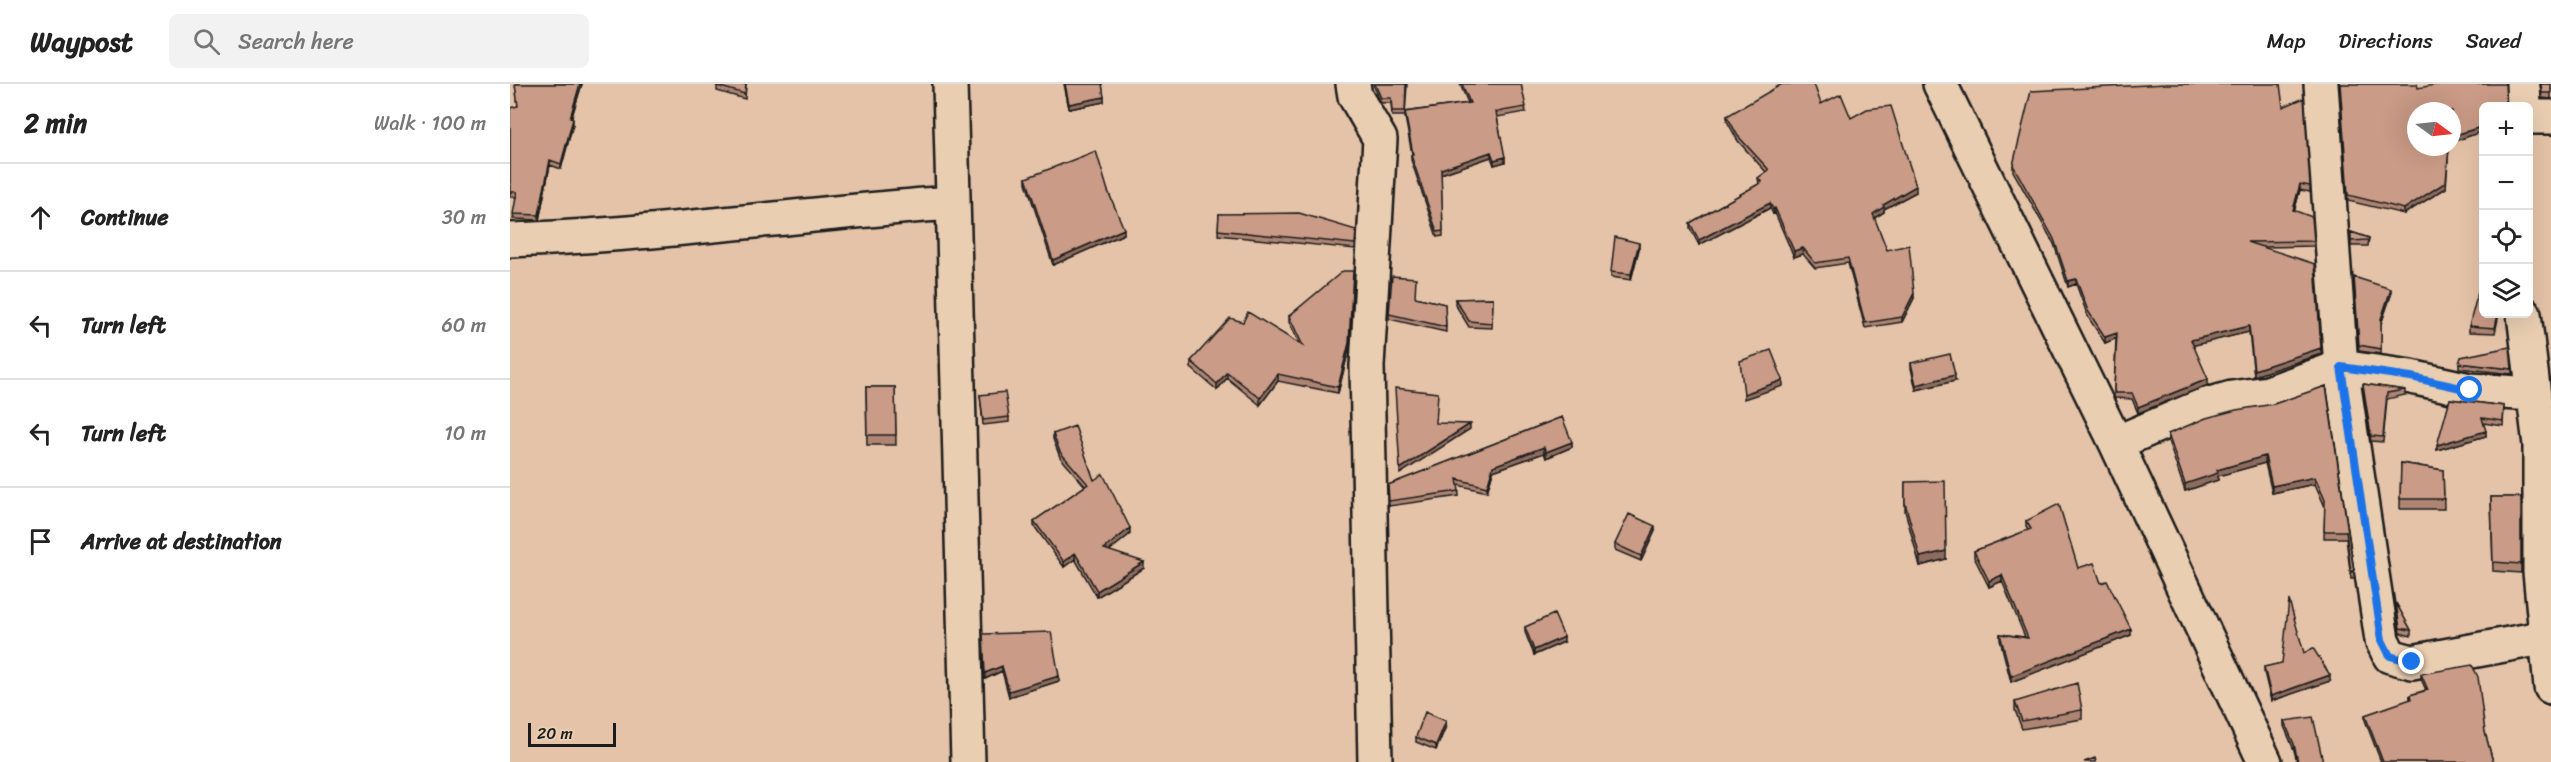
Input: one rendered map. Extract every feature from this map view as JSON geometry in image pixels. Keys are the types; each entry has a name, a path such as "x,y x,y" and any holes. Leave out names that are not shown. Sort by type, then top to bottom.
{"street":[{"path":"950,84 968,762"},
{"path":"1353,84 1355,96 1380,139 1366,366 1375,762"},
{"path":"1940,84 2116,442 2265,762"},
{"path":"2321,84 2341,367 2382,640 2390,656 2412,662 2547,637"},
{"path":"2523,84 2524,102"},
{"path":"2533,117 2551,117"},
{"path":"510,240 603,237 825,212 952,202"},
{"path":"2524,318 2540,445 2540,572 2551,687"},
{"path":"2116,442 2200,407 2232,398 2268,393 2341,367 2411,377 2470,390 2534,394"}],"building":[{"path":"515,84 580,84 570,118 573,119 561,164 550,160 539,215 513,214 517,192 510,192 510,108 518,106"},
{"path":"717,84 746,84 745,94 717,86"},
{"path":"1065,84 1102,84 1104,97 1069,104"},
{"path":"1375,84 1406,84 1405,111 1392,111 1391,98 1381,98"},
{"path":"1462,84 1521,84 1526,107 1496,112 1505,157 1494,160 1491,152 1441,169 1443,231 1437,232 1411,155 1413,154 1405,112 1470,103"},
{"path":"1782,84 1814,84 1821,104 1841,94 1851,118 1867,109 1891,106 1916,186 1883,205 1884,207 1873,214 1887,250 1909,245 1914,293 1902,317 1865,323 1848,258 1815,263 1803,248 1794,251 1775,208 1773,209 1770,203 1699,240 1690,223 1762,182 1758,178 1769,170 1738,136 1727,116"},
{"path":"2166,84 2280,84 2283,107 2304,98 2310,186 2300,184 2293,210 2312,217 2314,241 2247,242 2315,264 2321,348 2254,370 2249,326 2191,340 2208,379 2138,407 2132,393 2115,393 2114,390 2117,333 2105,337 2088,311 2076,279 2068,281 2054,239 2013,165 2031,91"},
{"path":"2340,84 2417,84 2418,88 2440,84 2505,84 2506,102 2479,102 2479,128 2461,133 2461,102 2407,102 2407,156 2448,156 2446,182 2404,209 2348,195"},
{"path":"2541,84 2551,84 2551,93 2542,93"},
{"path":"1096,151 1108,191 1124,229 1053,260 1026,178"},
{"path":"1299,213 1356,230 1355,244 1218,230 1219,214"},
{"path":"2351,232 2369,238 2368,240 2351,241"},
{"path":"1615,237 1639,243 1631,274 1611,272"},
{"path":"1343,271 1353,271 1349,343 1338,387 1278,374 1260,398 1227,372 1217,384 1191,361 1230,318 1243,322 1248,312 1303,346 1289,316"},
{"path":"1392,276 1416,278 1415,297 1445,304 1446,327 1389,314"},
{"path":"2354,277 2391,289 2381,319 2381,349 2359,345"},
{"path":"2479,289 2479,318 2497,318 2495,328 2469,326"},
{"path":"1493,298 1492,323 1469,321 1455,299"},
{"path":"2510,347 2512,369 2459,363 2461,357"},
{"path":"1771,350 1783,380 1744,394 1740,361"},
{"path":"1950,354 1955,375 1916,385 1911,363"},
{"path":"2363,384 2405,390 2387,393 2383,437 2371,436"},
{"path":"2326,386 2354,572 2351,572 2346,531 2324,531 2325,500 2315,477 2272,486 2265,456 2217,470 2218,473 2185,484 2168,434 2206,418 2274,404"},
{"path":"866,387 895,387 896,435 867,435"},
{"path":"1395,388 1438,393 1436,423 1470,424 1400,469"},
{"path":"1005,392 1009,417 983,420 980,395"},
{"path":"2450,399 2504,406 2503,421 2482,418 2486,431 2437,445"},
{"path":"1562,417 1572,442 1546,452 1544,447 1493,466 1487,487 1457,479 1459,491 1389,501 1388,485"},
{"path":"1075,426 1094,480 1103,474 1130,528 1104,549 1144,562 1097,591 1075,553 1064,562 1034,521 1088,484 1060,452 1053,434"},
{"path":"2401,463 2443,470 2444,499 2400,499"},
{"path":"1945,481 1946,551 1920,557 1905,503 1905,482"},
{"path":"2491,497 2521,497 2521,564 2493,562"},
{"path":"2059,504 2078,568 2094,563 2101,583 2107,581 2131,629 2011,676 2000,634 2028,638 2002,575 1989,581 1974,551 2031,529 2026,521"},
{"path":"1629,514 1655,526 1641,556 1615,544"},
{"path":"2289,600 2304,653 2313,648 2330,675 2271,696 2264,667 2282,663"},
{"path":"2396,603 2411,630 2400,628"},
{"path":"1554,614 1564,637 1534,650 1525,627"},
{"path":"1051,632 1059,676 1009,691 1002,666 985,673 983,634"},
{"path":"2472,665 2478,677 2485,732 2493,762 2383,762 2365,715 2411,699 2410,695 2428,690 2421,674"},
{"path":"2077,683 2082,710 2022,721 2015,702"},
{"path":"1425,712 1446,721 1436,745 1416,737"},
{"path":"2313,717 2323,762 2298,762 2294,744 2284,721"},
{"path":"2095,758 2096,762 2084,762"}],"route":[{"path":"2412,662 2390,656 2382,640 2341,367 2411,377 2470,390"}]}
